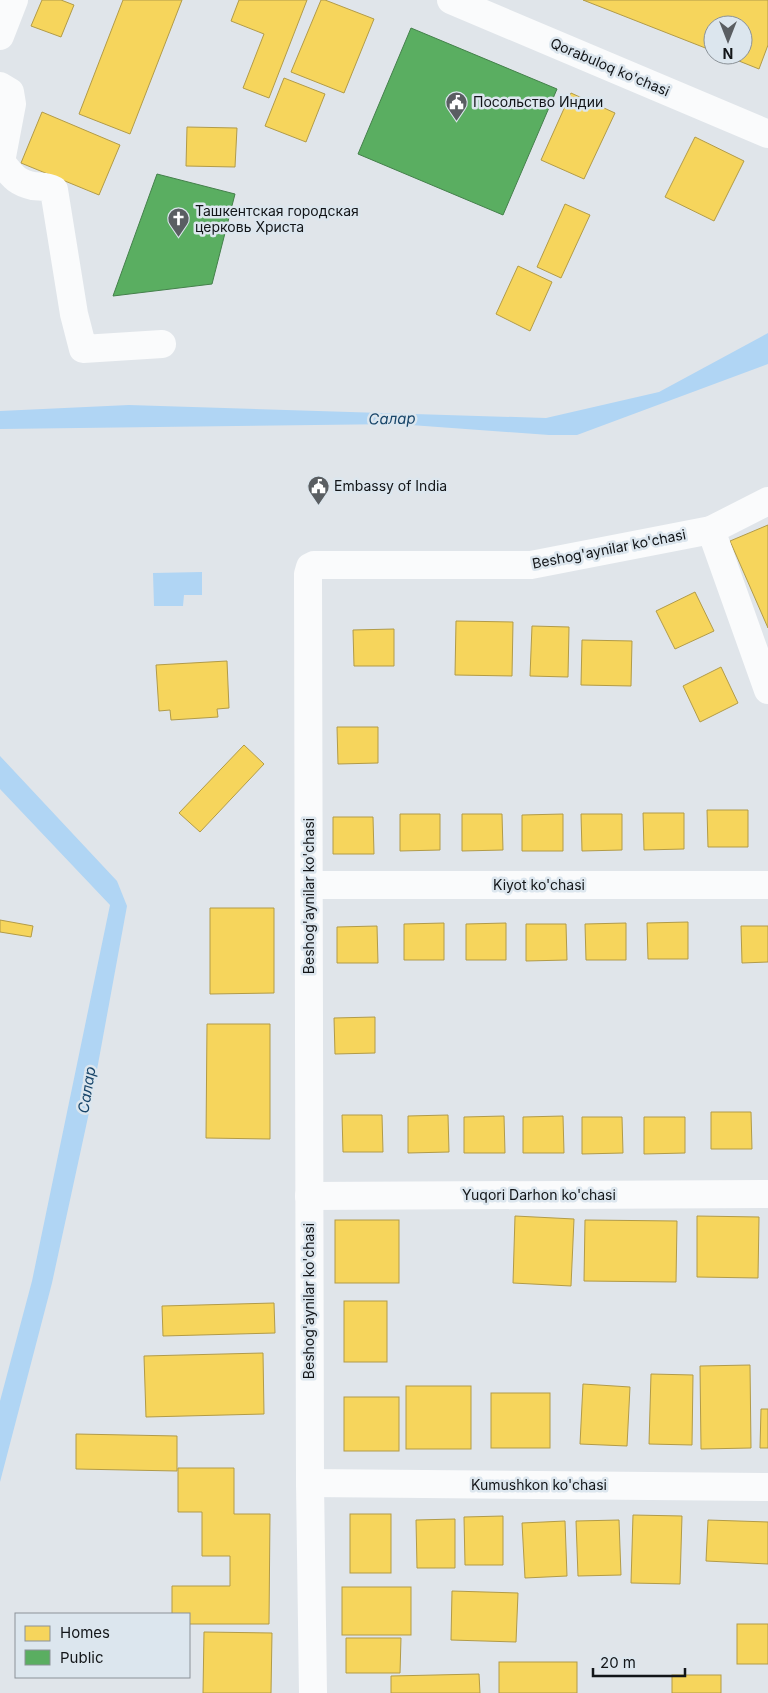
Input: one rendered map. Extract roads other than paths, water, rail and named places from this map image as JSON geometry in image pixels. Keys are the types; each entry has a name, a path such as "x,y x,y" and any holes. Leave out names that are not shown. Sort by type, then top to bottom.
{"street":[{"path":"0,36 14,0"},
{"name":"Qorabuloq ko'chasi","path":"451,0 768,134"},
{"path":"0,86 10,92 12,104 1,162 17,181 34,186 48,186 54,190 74,314 83,349 162,344"},
{"name":"Beshog'aynilar ko'chasi","path":"313,1693 309,1196 308,574 310,568 314,565 531,565 710,530 768,501"},
{"path":"710,530 768,690"},
{"name":"Kiyot ko'chasi","path":"310,885 768,885"},
{"name":"Yuqori Darhon ko'chasi","path":"309,1196 768,1194"},
{"name":"Kumushkon ko'chasi","path":"310,1483 768,1487"}],"water":[{"name":"Салар","path":"768,333 768,364 577,435 549,435 397,424 0,429 0,411 129,405 546,418 659,392"},
{"path":"202,572 202,595 184,595 183,606 154,606 153,573"},
{"name":"Салар","path":"0,756 117,881 127,906 90,1108 52,1283 0,1482 0,1401 32,1281 110,905 0,789"}],"place":[{"name":"Посольство Индии","path":"457,121"},
{"name":"Ташкентская городская церковь Христа","path":"179,238"},
{"name":"Embassy of India","path":"318,505"}]}
